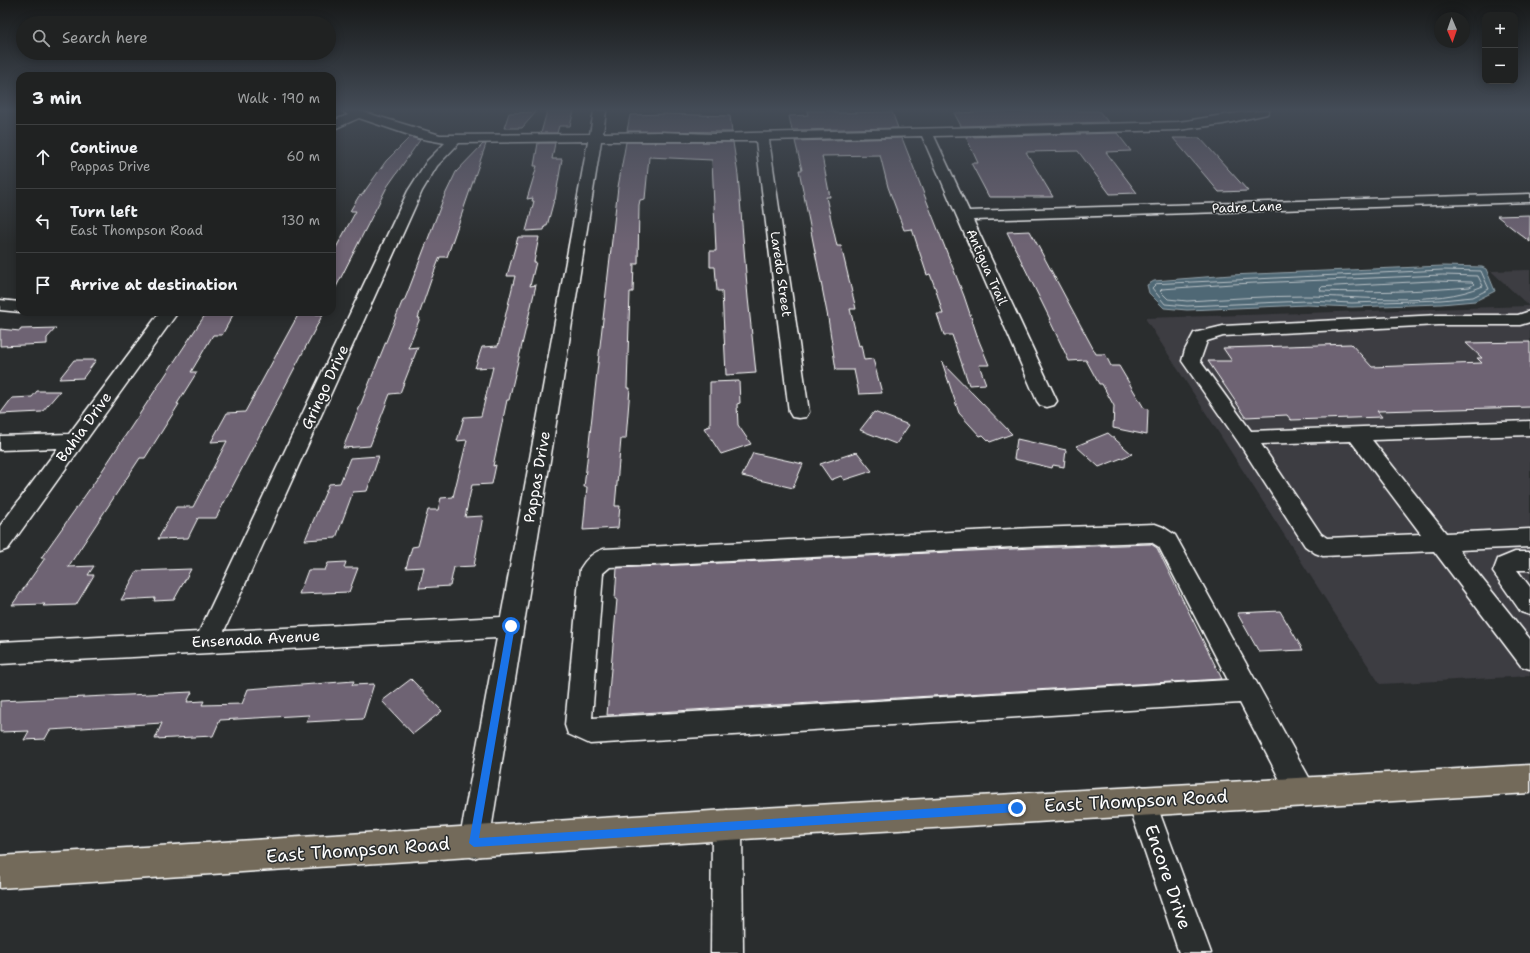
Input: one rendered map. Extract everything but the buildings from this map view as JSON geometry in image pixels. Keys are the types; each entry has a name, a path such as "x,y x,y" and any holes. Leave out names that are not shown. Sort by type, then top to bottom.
{"main road":[{"name":"East Thompson Road","path":"0,872 474,843 727,825 1530,778"}],"street":[{"name":"Gringo Drive","path":"207,642 415,191 432,164 440,155"},
{"name":"Pappas Drive","path":"474,843 592,155"},
{"name":"Laredo Street","path":"764,155 799,412"},
{"name":"Antigua Trail","path":"937,155 1047,401"},
{"name":"Padre Lane","path":"964,216 1530,198"},
{"path":"0,305 16,307"},
{"name":"Bahia Drive","path":"0,543 166,316"},
{"path":"1530,316 1520,320 1439,320 1223,331 1200,337 1191,361 1246,438 1313,540 1323,547 1530,538"},
{"path":"1246,438 1530,428"},
{"path":"1356,434 1530,658"},
{"path":"0,444 75,440"},
{"path":"1248,691 590,730 578,725 592,569 604,558 1033,537 1155,533 1168,541 1302,791"},
{"path":"1530,560 1515,561 1506,565 1505,572 1530,605"},
{"name":"Ensenada Avenue","path":"0,653 511,626"},
{"name":"Encore Drive","path":"1141,800 1195,953"},
{"path":"727,825 727,953"}],"shaded area":[{"path":"1530,270 1530,676 1380,684 1145,318 1529,306 1491,271"}],"water":[{"path":"1443,266 1482,267 1486,269 1495,291 1475,301 1441,304 1352,307 1307,305 1187,310 1164,308 1149,293 1147,285 1154,281 1231,275"}],"route":[{"path":"511,626 474,843 727,825 1017,808"}]}
